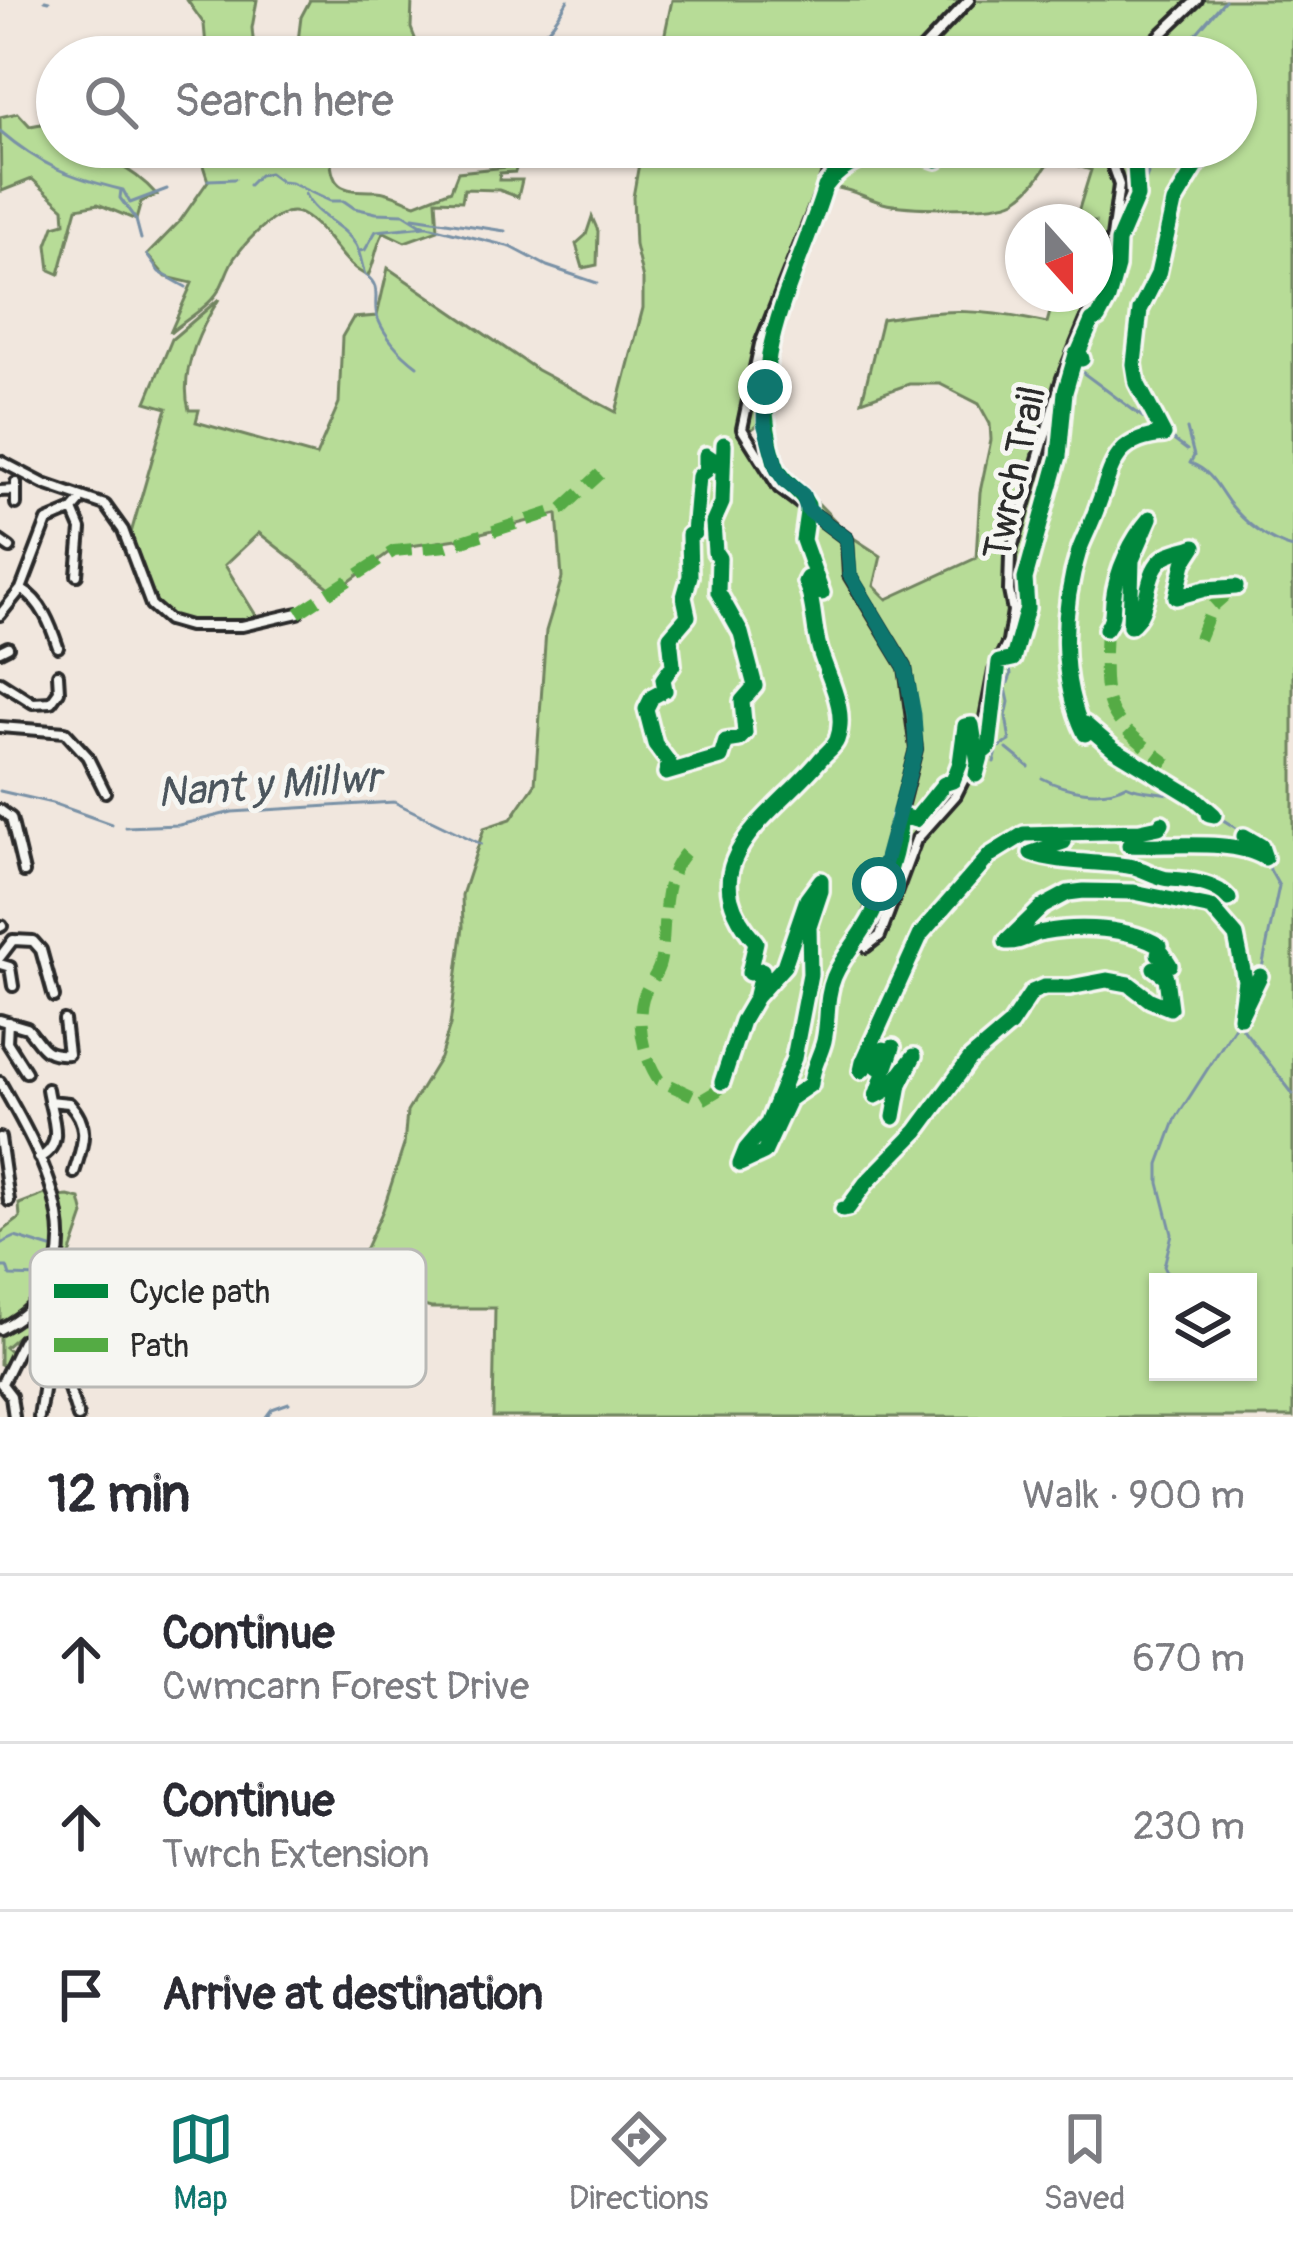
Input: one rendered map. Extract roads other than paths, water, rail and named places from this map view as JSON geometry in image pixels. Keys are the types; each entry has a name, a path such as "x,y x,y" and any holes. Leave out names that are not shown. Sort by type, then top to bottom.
{"street":[{"path":"936,36 969,0"},
{"path":"1159,36 1197,0"},
{"path":"830,168 760,344 742,429 779,488 847,539 850,575 905,667 916,749 889,858 860,940 866,947 880,936 916,840 956,795 979,749 994,671 1008,642 1013,611 1010,555 1062,378 1108,267 1119,185 1114,168"},
{"path":"0,461 44,484 105,505 123,530 151,605 167,620 189,626 242,626 298,613"},
{"path":"0,490 16,487 16,504"},
{"path":"0,615 22,590 47,521 76,506 81,529 75,568"},
{"path":"22,590 32,595 51,624 54,642"},
{"path":"51,702 59,691 58,674"},
{"path":"0,682 33,703 51,702"},
{"path":"51,702 56,713"},
{"path":"0,727 65,732 87,757 105,792"},
{"path":"0,810 11,818 21,870"},
{"path":"13,986 10,967 1,953 17,938 38,945 54,997"},
{"path":"22,1070 7,1042 4,1021 26,1028 46,1053 70,1054 62,1033 64,1020"},
{"path":"0,1082 59,1208 60,1249"},
{"path":"39,1158 53,1150 57,1141 46,1089"},
{"path":"49,1101 65,1101 77,1112 86,1141 78,1167"},
{"path":"4,1114 14,1108"},
{"path":"0,1138 12,1196"},
{"path":"0,1329 30,1310"},
{"path":"14,1417 11,1396 1,1383 23,1340"},
{"path":"39,1417 44,1387"},
{"path":"67,1387 78,1417"}],"waterway":[{"path":"45,0 49,1"},
{"path":"538,36 549,29 568,0"},
{"path":"1194,36 1225,0"},
{"path":"0,131 36,157"},
{"path":"55,168 123,190 130,203 167,189"},
{"path":"994,762 998,748 1010,741 1006,716 1009,656 1025,608 1024,571 1051,464 1048,452 1060,407 1092,343 1132,230 1132,214 1147,168"},
{"path":"249,185 269,173 330,201 376,213 404,214 420,224 511,247 547,266 597,283"},
{"path":"208,180 235,179"},
{"path":"121,190 120,198 136,220 141,239"},
{"path":"305,194 356,245 365,275 376,290 381,326 417,366"},
{"path":"413,217 505,231"},
{"path":"359,251 365,250 376,231 426,226"},
{"path":"147,255 159,272 186,287"},
{"path":"1082,372 1187,450"},
{"path":"1187,429 1194,456 1190,463 1209,475 1250,525 1293,548"},
{"path":"1007,749 1029,767"},
{"path":"1042,778 1084,791 1126,785 1183,798 1266,848 1279,886 1257,992 1176,1118 1159,1164 1172,1234 1164,1266 1167,1273"},
{"name":"Nant y Millwr","path":"0,791 111,824"},
{"name":"Nant y Millwr","path":"125,827 179,825 232,812 394,802 481,844"},
{"path":"1239,1024 1293,1094"},
{"path":"0,1244 15,1237 51,1248"},
{"path":"0,1267 7,1267 10,1276 30,1277"},
{"path":"266,1417 272,1409 289,1403"}]}
